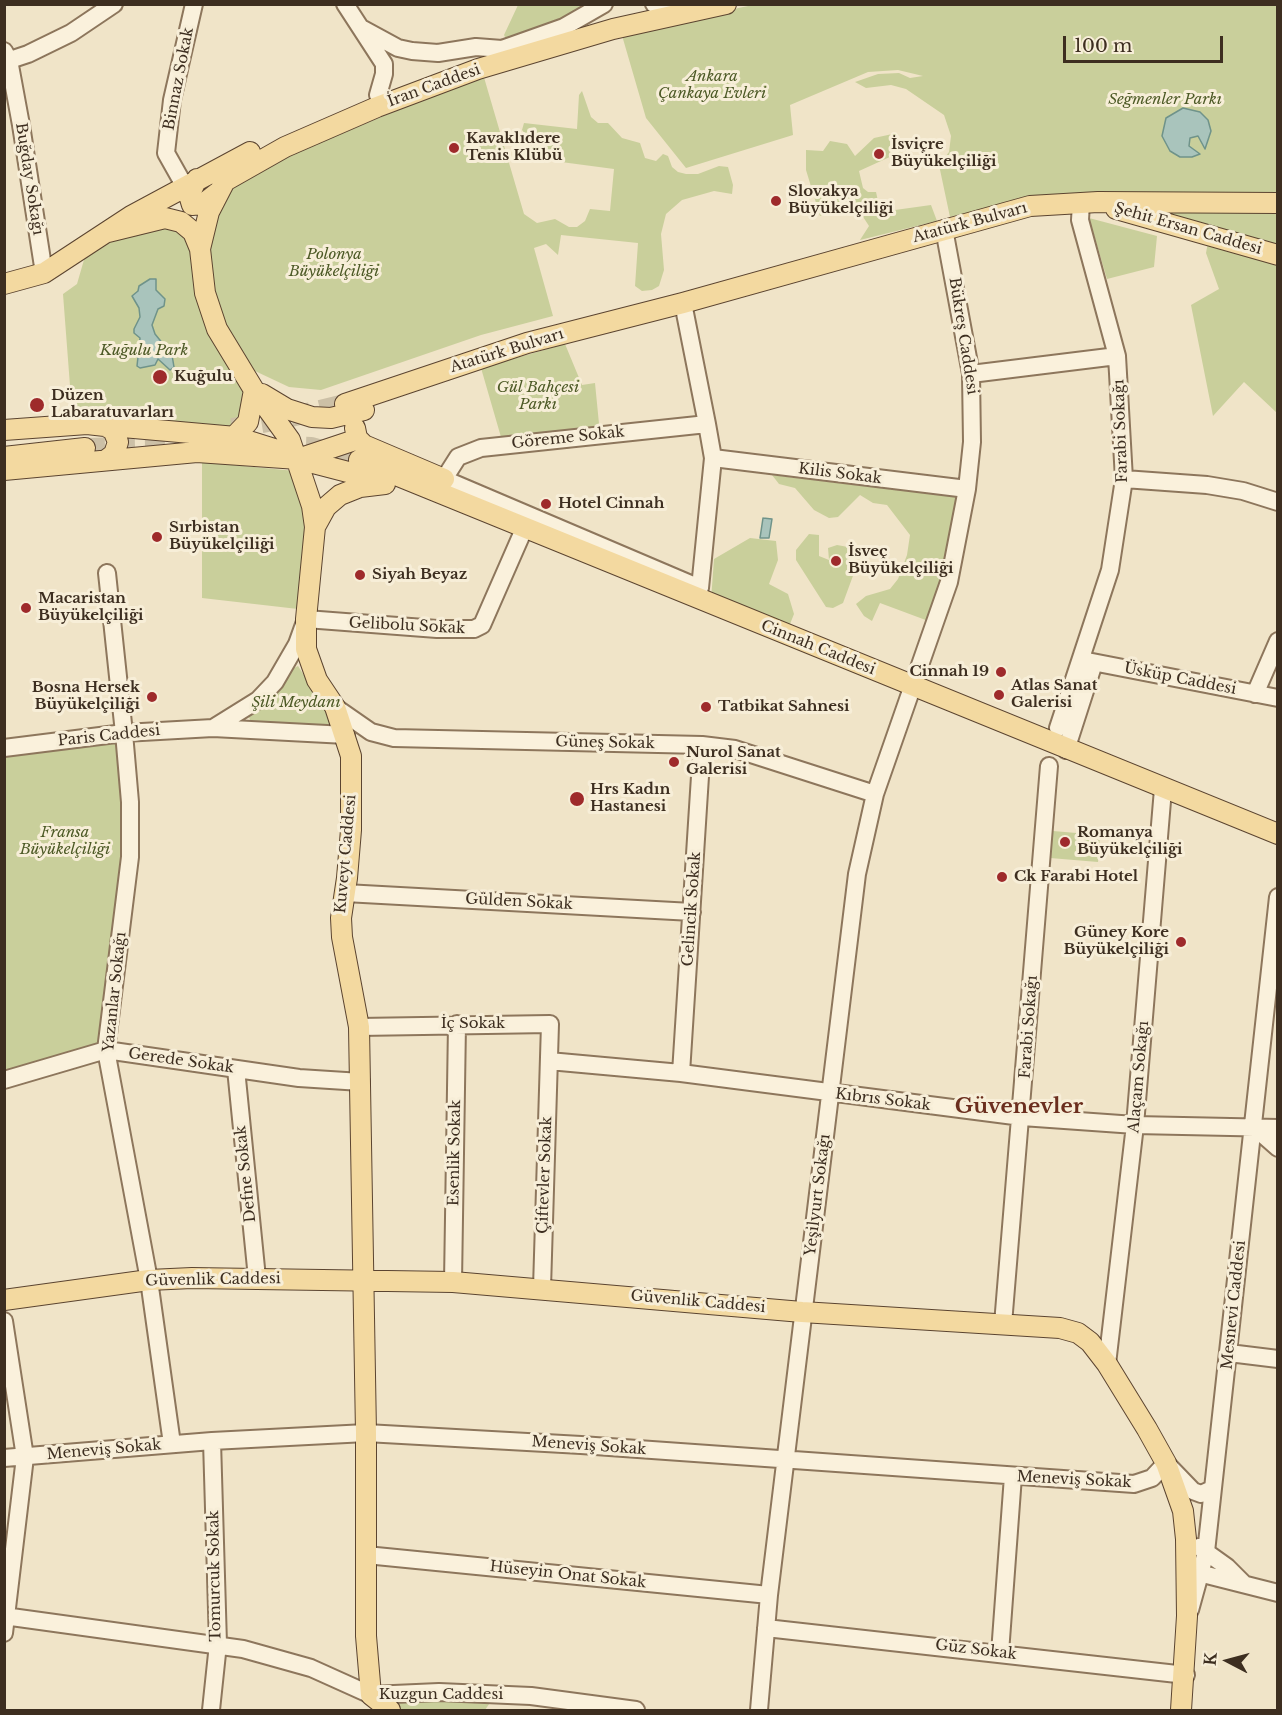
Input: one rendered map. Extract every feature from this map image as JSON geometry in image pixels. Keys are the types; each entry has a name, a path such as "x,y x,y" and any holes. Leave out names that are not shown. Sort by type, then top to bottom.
{"main road":[{"name":"İran Caddesi","path":"200,249 206,221 217,193 225,181 260,160 377,107 478,69 613,29 726,4"},
{"name":"İran Caddesi","path":"4,284 44,273 131,216 190,182 288,132 378,95 502,49"},
{"path":"190,182 189,195 192,204 199,206 217,193"},
{"name":"Atatürk Bulvarı","path":"254,390 287,409 312,417 331,418 354,407 527,343 1030,206 1089,202 1278,203"},
{"name":"Şehit Ersan Caddesi","path":"1089,202 1278,255"},
{"path":"108,232 158,218 173,220 193,232 200,249"},
{"name":"Kuveyt Caddesi","path":"200,249 204,287 212,316 254,390 290,440 309,494 315,527 306,619 308,659 317,680 335,707 346,735 352,773 345,893 341,918 342,937 359,1027 361,1082 366,1432 366,1636 369,1703"},
{"path":"212,452 236,437 252,412 254,390"},
{"path":"354,407 358,439 370,448 444,479"},
{"path":"4,430 100,425 236,437 298,459 358,439"},
{"path":"100,425 113,430 117,437 116,450 106,460"},
{"path":"4,442 84,442 4,457"},
{"path":"4,470 212,452 298,459 360,473 625,579 646,579"},
{"name":"Cinnah Caddesi","path":"359,460 1066,750 1278,834"},
{"path":"315,527 326,507 340,495 360,487 391,484"},
{"name":"Güvenlik Caddesi","path":"4,1300 149,1280 257,1278 453,1282 802,1312 1060,1328 1078,1333 1090,1342 1107,1364 1166,1463 1183,1511 1186,1539 1194,1572 1187,1616 1185,1676"},
{"path":"1181,1710 1185,1676"},
{"path":"369,1703 390,1710"}],"street":[{"path":"6,57 71,33 114,4"},
{"name":"Binnaz Sokak","path":"190,182 166,153 172,100 194,4"},
{"path":"345,4 384,64 384,74 378,95"},
{"path":"363,29 398,48 412,51 438,53 476,47 502,49 564,27 604,4"},
{"path":"654,4 678,14"},
{"name":"Buğday Sokağı","path":"6,57 44,273"},
{"name":"Farabi Sokağı","path":"1058,728 1088,661 1110,570 1124,479 1117,356 1080,220 1089,202"},
{"name":"Bükreş Caddesi","path":"913,687 949,582 968,489 972,442 971,375 944,229"},
{"path":"444,479 700,588 712,459 707,424 677,304"},
{"path":"971,375 1117,356"},
{"name":"Göreme Sokak","path":"444,479 458,457 481,448 707,424"},
{"name":"Kilis Sokak","path":"712,459 968,489"},
{"path":"1124,479 1207,485 1243,491 1278,502"},
{"name":"Gelibolu Sokak","path":"306,619 437,629 474,629 482,625 521,536"},
{"name":"Yazanlar Sokağı","path":"107,573 130,802 130,857 106,1050 149,1280 172,1444"},
{"name":"Paris Caddesi","path":"213,728 258,700 275,682 297,644 306,619"},
{"path":"1256,694 1278,641"},
{"path":"1066,750 1088,661"},
{"name":"Üsküp Caddesi","path":"1088,661 1278,698"},
{"name":"Yeşilyurt Sokağı","path":"759,1710 769,1595 802,1312 857,874 875,794 913,687"},
{"name":"Güneş Sokak","path":"335,707 371,732 394,738 702,745 746,751 875,794"},
{"name":"Paris Caddesi","path":"4,748 124,733 213,728 346,735"},
{"name":"Gelincik Sokak","path":"681,1073 702,745"},
{"name":"Farabi Sokağı","path":"1003,1324 1022,1116 1049,766"},
{"name":"Alaçam Sokağı","path":"1107,1364 1135,1125 1163,789"},
{"name":"Gülden Sokak","path":"345,893 692,912"},
{"name":"Mesnevi Caddesi","path":"1194,1572 1206,1552 1278,897"},
{"name":"Esenlik Sokak","path":"453,1282 457,1024"},
{"name":"İç Sokak","path":"359,1027 550,1024 549,1061"},
{"name":"Gerede Sokak","path":"4,1080 106,1050 299,1078 361,1082"},
{"name":"Kıbrıs Sokak","path":"549,1061 681,1073 831,1094 1022,1116 1135,1125 1278,1128"},
{"name":"Çiftevler Sokak","path":"542,1288 549,1061"},
{"name":"Defne Sokak","path":"236,1069 257,1278"},
{"path":"1253,1126 1278,1148"},
{"path":"4,1321 25,1457 5,1622"},
{"path":"1229,1353 1278,1359"},
{"name":"Meneviş Sokak","path":"4,1458 212,1441 366,1432 1134,1484 1152,1478 1166,1463"},
{"name":"Tomurcuk Sokak","path":"211,1710 218,1644 212,1441"},
{"path":"1166,1463 1193,1491 1201,1494 1212,1489"},
{"path":"1000,1653 1013,1476"},
{"path":"1186,1539 1245,1584"},
{"name":"Hüseyin Onat Sokak","path":"366,1555 769,1595"},
{"path":"1194,1572 1278,1593"},
{"name":"Kuzgun Caddesi","path":"5,1622 218,1644 311,1668 369,1703 438,1692 531,1696 636,1710"},
{"name":"Güz Sokak","path":"766,1628 1185,1676"}],"green space":[{"path":"518,5 604,5 510,47 504,35"},
{"path":"753,5 1277,5 1277,192 1027,198 950,217 939,165 949,152 951,136 944,115 906,89 891,85 866,88 855,82 878,74 899,73 910,78 923,76 898,70 868,72 790,105 793,135 686,168 646,118 621,32"},
{"name":"Polonya Büyükelçiliği","path":"483,74 524,214 537,223 555,219 569,227 577,227 585,221 590,209 610,211 614,169 531,158 528,153 532,142 522,130 524,123 577,129 579,95 582,91 591,117 598,123 608,123 622,138 640,143 645,158 656,161 663,154 668,156 672,167 686,174 698,174 719,166 728,167 733,185 732,194 714,191 682,200 666,214 661,234 664,270 659,286 652,290 642,291 635,286 638,243 561,235 558,255 546,244 534,248 553,316 481,335 321,390 289,387 255,371 225,324 214,293 209,252 223,199 231,188 291,155"},
{"path":"897,133 903,151 859,171 863,188 868,192 876,192 878,201 895,210 931,205 937,221 860,240 869,226 856,206 844,206 820,216 806,170 806,150 823,151 830,141 847,144 855,156 874,138"},
{"path":"1166,203 1277,203 1277,413 1244,382 1213,416 1191,305 1219,289 1206,253 1209,237 1144,218"},
{"path":"1089,218 1157,236 1154,267 1107,279"},
{"name":"Kuğulu Park","path":"181,222 205,293 248,378 236,437 73,425 63,294 77,284 88,246"},
{"name":"Gül Bahçesi Parkı","path":"565,344 582,385 595,383 600,434 503,444 481,368"},
{"path":"202,462 295,471 307,526 298,609 202,598"},
{"path":"772,475 956,497 958,517 931,622 880,603 872,621 864,616 856,604 866,596 890,589 898,579 907,555 910,535 887,505 873,503 860,495 838,517 829,518 814,510 795,488 779,484"},
{"path":"809,534 819,535 819,556 829,560 828,548 837,545 848,547 854,573 843,603 833,608 826,607 796,560 796,550"},
{"path":"750,538 776,541 778,560 769,584 788,594 794,614 790,624 711,600 714,559"},
{"name":"Şili Meydanı","path":"298,666 331,717 331,725 251,722 248,715 275,694 292,669"},
{"name":"Fransa Büyükelçiliği","path":"121,736 126,856 101,1045 5,1076 5,751"},
{"path":"1053,831 1100,835 1098,862 1050,858"},
{"path":"496,1694 485,1710 390,1710 371,1695"}],"water":[{"path":"1183,108 1200,112 1208,120 1211,131 1205,149 1198,136 1190,138 1189,146 1200,154 1192,157 1180,157 1170,151 1162,136 1166,118"},
{"path":"150,279 156,279 156,290 165,299 164,306 158,309 152,325 155,334 172,355 174,367 170,370 158,359 155,365 140,368 137,366 140,338 134,333 134,329 140,317 139,308 132,296 138,291 139,286"},
{"path":"763,518 772,519 769,538 760,538"}],"tunnel":[{"path":"232,428 274,421 345,404"},
{"path":"85,448 205,445"},
{"path":"276,446 311,447 359,460"}],"place":[{"name":"Kavaklıdere Tenis Klübü","path":"454,148"},
{"name":"İsviçre Büyükelçiliği","path":"879,154"},
{"name":"Slovakya Büyükelçiliği","path":"776,201"},
{"name":"Kuğulu","path":"160,377"},
{"name":"Düzen Labaratuvarları","path":"37,405"},
{"name":"Hotel Cinnah","path":"546,504"},
{"name":"Sırbistan Büyükelçiliği","path":"157,537"},
{"name":"İsveç Büyükelçiliği","path":"836,561"},
{"name":"Siyah Beyaz","path":"360,575"},
{"name":"Macaristan Büyükelçiliği","path":"26,608"},
{"name":"Cinnah 19","path":"1001,672"},
{"name":"Atlas Sanat Galerisi","path":"999,695"},
{"name":"Bosna Hersek Büyükelçiliği","path":"152,697"},
{"name":"Tatbikat Sahnesi","path":"706,707"},
{"name":"Nurol Sanat Galerisi","path":"674,762"},
{"name":"Hrs Kadın Hastanesi","path":"577,799"},
{"name":"Romanya Büyükelçiliği","path":"1065,842"},
{"name":"Ck Farabi Hotel","path":"1002,877"},
{"name":"Güney Kore Büyükelçiliği","path":"1181,942"}],"district":[{"name":"Güvenevler","path":"1019,1107"}],"park label":[{"name":"Ankara Çankaya Evleri","path":"712,86"},
{"name":"Seğmenler Parkı","path":"1165,100"}]}
